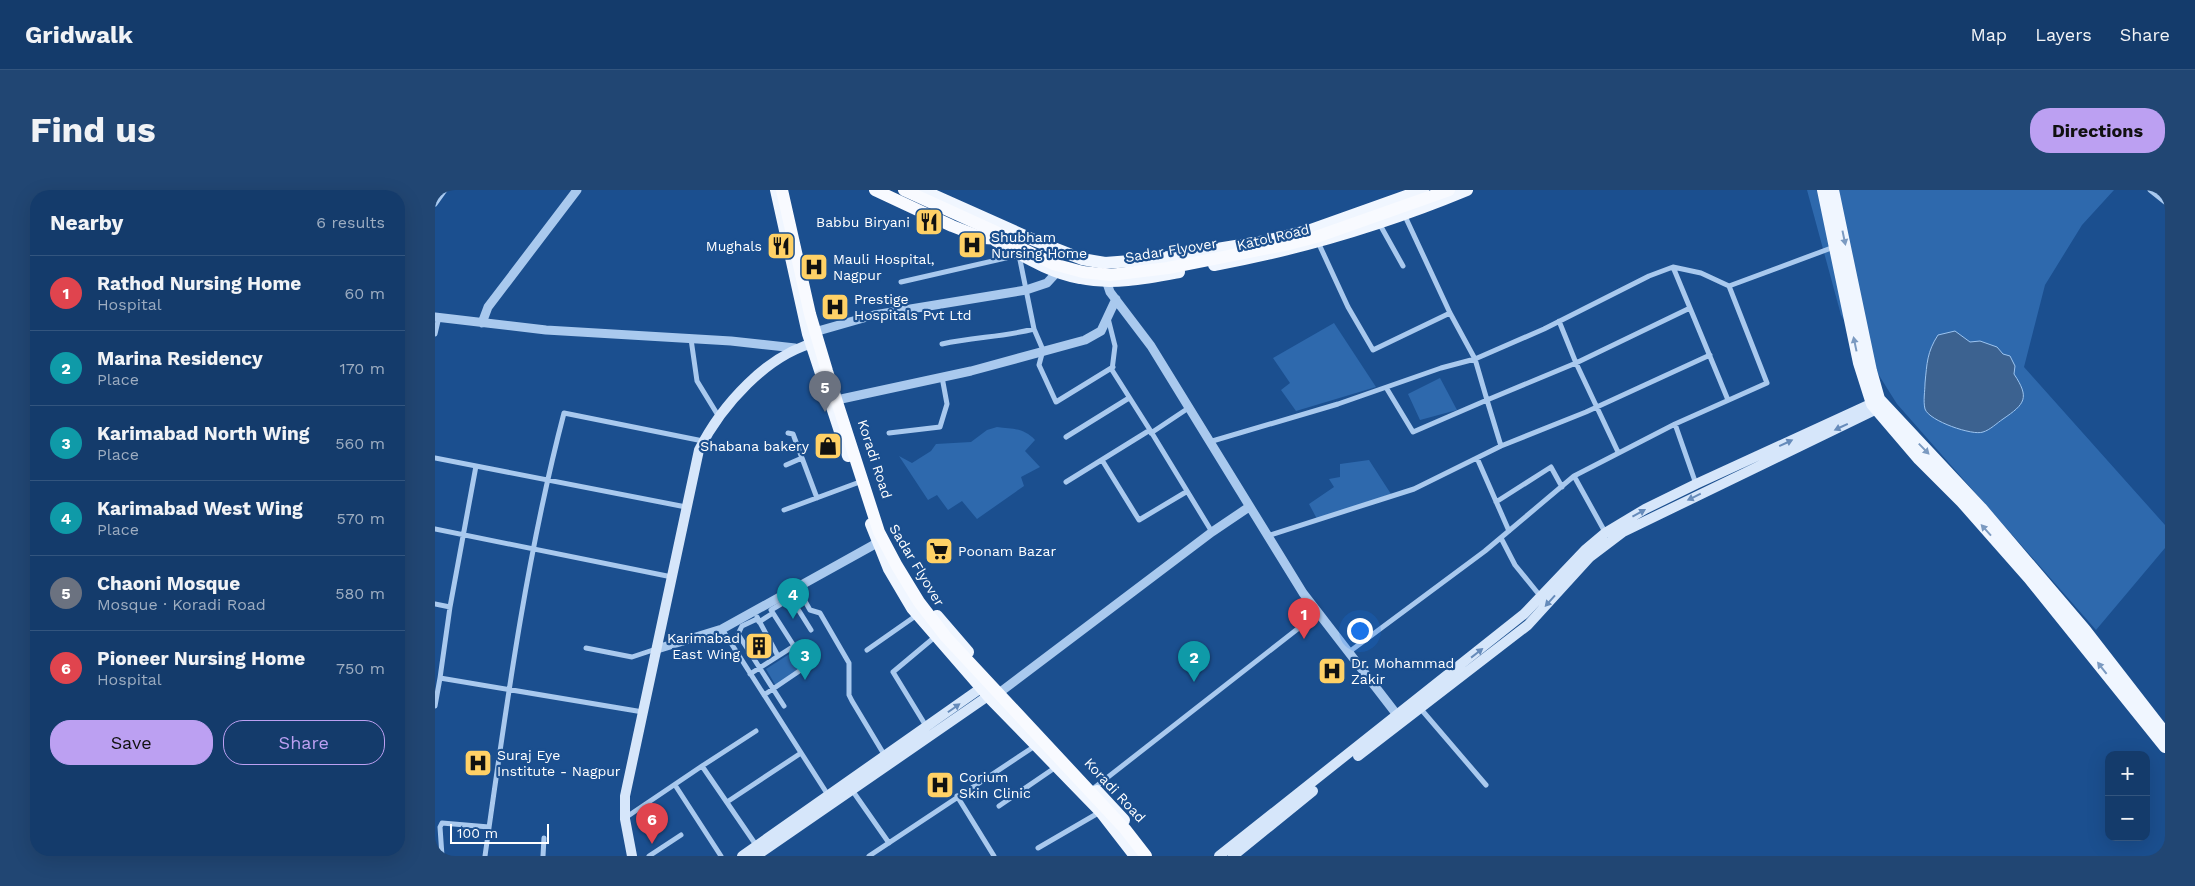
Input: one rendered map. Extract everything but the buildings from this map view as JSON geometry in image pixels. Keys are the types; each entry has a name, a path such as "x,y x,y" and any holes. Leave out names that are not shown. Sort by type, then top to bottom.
{"highway":[{"name":"Sadar Flyover","path":"779,190 797,276 826,378 878,538 897,574 920,612 971,670 1121,830 1140,856"},
{"name":"Sadar Flyover","path":"779,190 810,314 827,371 879,532 897,566 919,602 946,637 1114,816 1146,856"},
{"name":"Sadar Flyover","path":"875,190 952,226 983,238 1003,239 1053,264 1083,272 1110,274 1168,268 1289,244 1316,237 1449,190"},
{"name":"Sadar Flyover","path":"904,190 1039,253 1085,268 1112,269 1163,264 1284,241 1315,233 1437,190"}],"main road":[{"name":"Koradi Road","path":"779,190 815,337 835,400 874,505 891,544 923,598 1089,792 1101,812 1135,856"},
{"name":"Koradi Road","path":"789,190 792,216 815,337"},
{"name":"Katol Road","path":"888,190 975,230 1019,255 1079,278 1105,281 1159,276 1277,253 1379,223 1467,190"},
{"name":"Katol Road","path":"921,190 1036,241 1082,259 1105,263 1157,259 1266,241 1311,230 1423,190"},
{"path":"1823,190 1859,363 1878,404 2029,578 2165,747"},
{"path":"1833,190 1878,404 1981,508 2085,630 2165,733"},
{"path":"632,856 625,819 625,796 699,450 732,401 771,363 815,337"},
{"name":"Koradi Road","path":"835,400 857,484 877,543 889,569 917,614 987,695 1035,746 1056,767 1089,792 1112,806 1152,856"},
{"path":"1233,856 1491,642 1541,597 1605,533 1645,509 1696,484 1878,404"},
{"path":"1219,856 1400,719 1420,708 1528,625 1590,557 1623,532 1878,404"},
{"path":"756,851 828,796 849,786 885,756 927,727 987,695"},
{"path":"742,856 756,851 849,786 987,695"}],"street":[{"path":"435,204 445,190"},
{"path":"482,323 488,307 577,190"},
{"path":"2150,190 2165,201"},
{"path":"1404,213 1450,314 1475,360 1501,446"},
{"path":"1379,223 1403,266"},
{"path":"1318,242 1348,307 1373,350 1450,314"},
{"path":"1729,286 1834,247"},
{"path":"901,282 1019,255 1034,329 1043,350 1039,365 1044,380 1056,402 1113,367"},
{"path":"1105,263 1105,281 1151,346 1190,407 1209,442 1267,536 1318,613 1400,719"},
{"path":"1673,267 1728,400"},
{"path":"1209,442 1387,389 1441,368 1475,360 1649,276 1673,267 1701,273 1729,286 1767,383 1675,424 1574,476 1501,538 1349,652"},
{"path":"815,337 874,315 1026,290 1047,283 1058,271"},
{"path":"835,400 942,377 1085,340 1101,331 1116,299"},
{"path":"1387,389 1413,432 1576,363 1690,308"},
{"path":"1108,314 1115,346 1113,370 1212,532"},
{"path":"435,334 437,317 546,330 795,348"},
{"path":"1559,321 1576,363 1618,452"},
{"path":"942,344 977,337 1013,335 1034,329"},
{"path":"691,339 697,380 719,418"},
{"path":"1267,536 1414,489 1501,446 1586,412 1597,405 1710,355"},
{"path":"889,433 940,427 947,404 942,377"},
{"path":"1066,437 1129,398"},
{"path":"1066,482 1190,407"},
{"path":"485,856 508,689 547,480 564,414 703,442"},
{"path":"1675,424 1696,484"},
{"path":"788,433 793,434 817,498"},
{"path":"435,458 687,507"},
{"path":"786,465 801,458"},
{"path":"1477,458 1509,531"},
{"path":"1102,460 1139,520 1186,492"},
{"path":"435,706 450,607 476,466"},
{"path":"1496,502 1551,467 1562,487"},
{"path":"1574,476 1605,533"},
{"path":"784,510 857,484"},
{"path":"987,695 1003,690 1212,532 1249,507"},
{"path":"435,529 672,576"},
{"path":"1501,538 1515,565 1541,597"},
{"path":"784,706 738,634 742,626 797,587 877,543"},
{"path":"797,587 810,610 820,613 849,663 849,695 885,756"},
{"path":"586,648 632,657 722,629 758,614 772,611 791,598 811,630"},
{"path":"435,604 450,607"},
{"path":"758,614 772,611"},
{"path":"750,674 794,646 772,611"},
{"path":"1089,792 1318,613"},
{"path":"758,614 778,656"},
{"path":"867,650 917,614"},
{"path":"722,629 828,796"},
{"path":"927,727 893,672 936,636"},
{"path":"764,696 814,661"},
{"path":"440,678 643,712"},
{"path":"1420,708 1487,785"},
{"path":"625,819 756,731"},
{"path":"869,856 1035,746"},
{"path":"727,802 801,754"},
{"path":"702,766 727,802 756,851"},
{"path":"999,806 1056,767"},
{"path":"675,785 721,856"},
{"path":"849,786 889,843"},
{"path":"957,796 993,855"},
{"path":"1037,848 1101,812"},
{"path":"442,856 440,827 442,823 489,827"},
{"path":"649,856 681,835"},
{"path":"543,856 544,838"}],"shaded area":[{"path":"1807,190 2114,190 2082,225 2045,285 2024,367 2165,525 2165,548 2096,630 1897,404 1841,315"},
{"path":"1334,323 1376,387 1296,411 1281,390 1290,383 1273,358"},
{"path":"1955,331 1970,342 1980,341 1997,347 2003,354 2010,356 2015,366 2014,374 2022,389 2023,400 2016,409 1983,432 1970,432 1952,427 1928,414 1925,409 1926,369 1932,347 1938,335"},
{"path":"1440,378 1457,410 1420,420 1408,394"},
{"path":"997,427 1018,430 1031,436 1035,440 1025,451 1040,467 1021,477 1024,486 977,519 962,501 948,510 937,495 928,500 899,456 912,463 931,451 936,444 971,442 987,430"},
{"path":"1369,460 1391,494 1317,519 1309,504 1334,487 1329,479 1340,477 1340,464"},
{"path":"791,653 802,669 776,686 766,669"}],"place":[{"name":"Babbu Biryani","path":"929,222"},
{"name":"Shubham Nursing Home","path":"972,245"},
{"name":"Mughals","path":"781,246"},
{"name":"Mauli Hospital, Nagpur","path":"814,267"},
{"name":"Prestige Hospitals Pvt Ltd","path":"835,307"},
{"name":"Chaoni Mosque","path":"825,412"},
{"name":"Shabana bakery","path":"828,446"},
{"name":"Poonam Bazar","path":"939,551"},
{"name":"Karimabad West Wing","path":"793,619"},
{"name":"Rathod Nursing Home","path":"1304,639"},
{"name":"Karimabad East Wing","path":"759,646"},
{"name":"Dr. Mohammad Zakir","path":"1332,671"},
{"name":"Karimabad North Wing","path":"805,680"},
{"name":"Marina Residency","path":"1194,682"},
{"name":"Suraj Eye Institute - Nagpur","path":"478,763"},
{"name":"Corium Skin Clinic","path":"940,785"},
{"name":"Pioneer Nursing Home","path":"652,844"}]}
